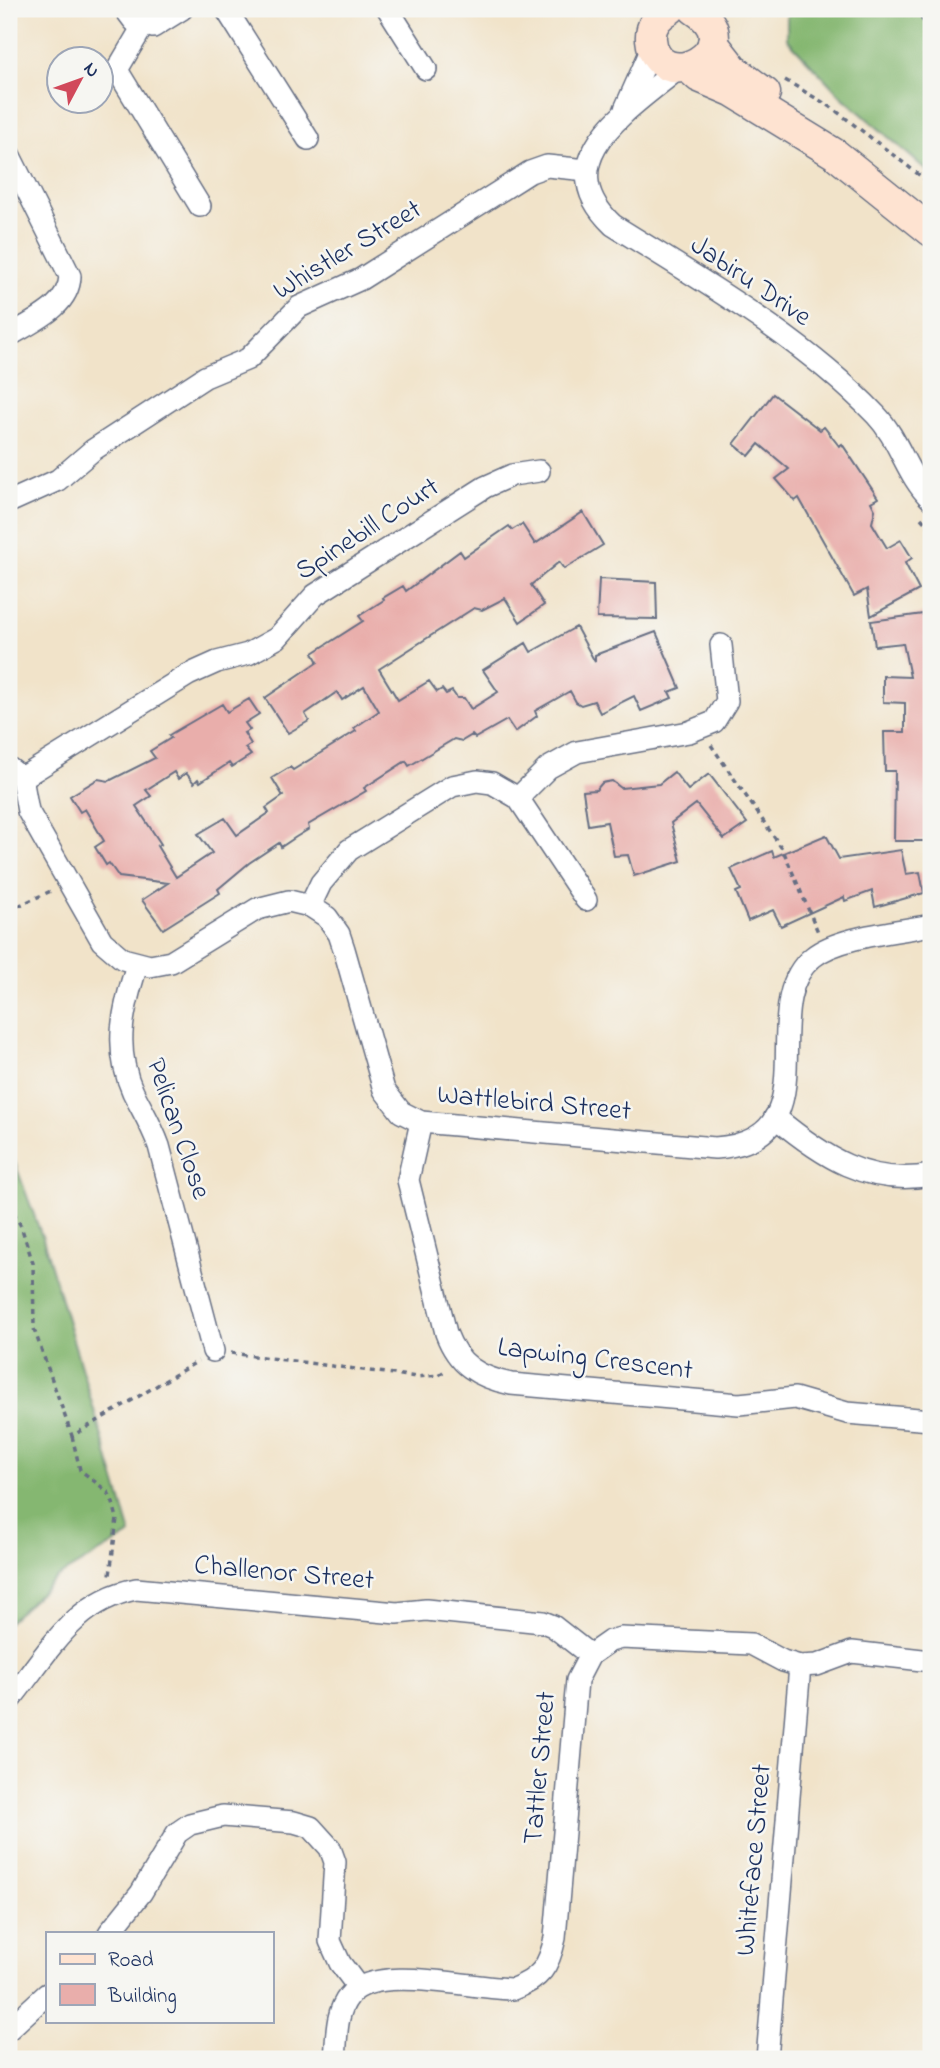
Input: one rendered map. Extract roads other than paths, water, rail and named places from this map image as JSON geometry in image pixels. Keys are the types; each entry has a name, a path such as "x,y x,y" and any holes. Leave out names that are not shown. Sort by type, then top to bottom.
{"main road":[{"path":"694,9 709,22 713,43 740,76 820,124 931,211"},
{"path":"653,23 662,61 684,68 732,91 835,154 931,230"},
{"path":"684,68 705,59 713,43"}],"street":[{"path":"125,9 143,26 160,25 182,9"},
{"path":"226,9 308,139"},
{"path":"388,9 426,69"},
{"path":"625,109 653,23"},
{"path":"143,26 117,70 200,205"},
{"path":"587,170 599,142 625,109 684,68"},
{"path":"9,155 70,276 66,295 60,303 9,336"},
{"name":"Whistler Street","path":"9,502 58,480 93,450 194,385 248,359 299,307 360,279 530,172 547,166 587,170"},
{"name":"Jabiru Drive","path":"587,170 589,195 613,225 761,319 874,414 900,449 914,480 931,499"},
{"name":"Spinebill Court","path":"15,773 188,675 217,662 248,654 277,638 315,595 485,487 512,475 539,471"},
{"path":"518,799 548,768 569,755 702,728 723,712 727,701 721,645"},
{"path":"15,773 28,811 102,941 116,954 137,965 171,962 268,904 289,901 310,906 321,883 349,850 452,786 464,782 492,783 518,799 586,900"},
{"name":"Wattlebird Street","path":"310,906 327,917 339,934 384,1090 401,1112 421,1122 715,1148 751,1141 775,1117 784,1096 793,989 801,970 825,949 931,925"},
{"name":"Pelican Close","path":"137,965 121,1026 121,1050 133,1092 149,1120 159,1146 213,1351"},
{"path":"775,1117 808,1144 847,1167 887,1178 931,1175"},
{"name":"Lapwing Crescent","path":"421,1122 410,1163 410,1195 446,1333 459,1359 488,1379 511,1384 738,1404 795,1398 847,1413 931,1420"},
{"name":"Challenor Street","path":"9,1701 78,1615 116,1593 157,1590 397,1613 426,1610 543,1622 553,1626 590,1655"},
{"path":"590,1655 610,1641 621,1638 751,1644 783,1661 800,1666 865,1652 885,1657 931,1661"},
{"name":"Tattler Street","path":"358,1987 382,1979 513,1989 530,1983 542,1974 550,1959 555,1938 577,1680 590,1655"},
{"name":"Whiteface Street","path":"766,2059 800,1666"},
{"path":"110,1932 142,1893 177,1833 190,1824 223,1815 294,1822 311,1827 330,1848 335,1862 330,1941 340,1964 358,1987 349,1995 339,2019 335,2059"},
{"path":"9,2029 46,1995"}]}
